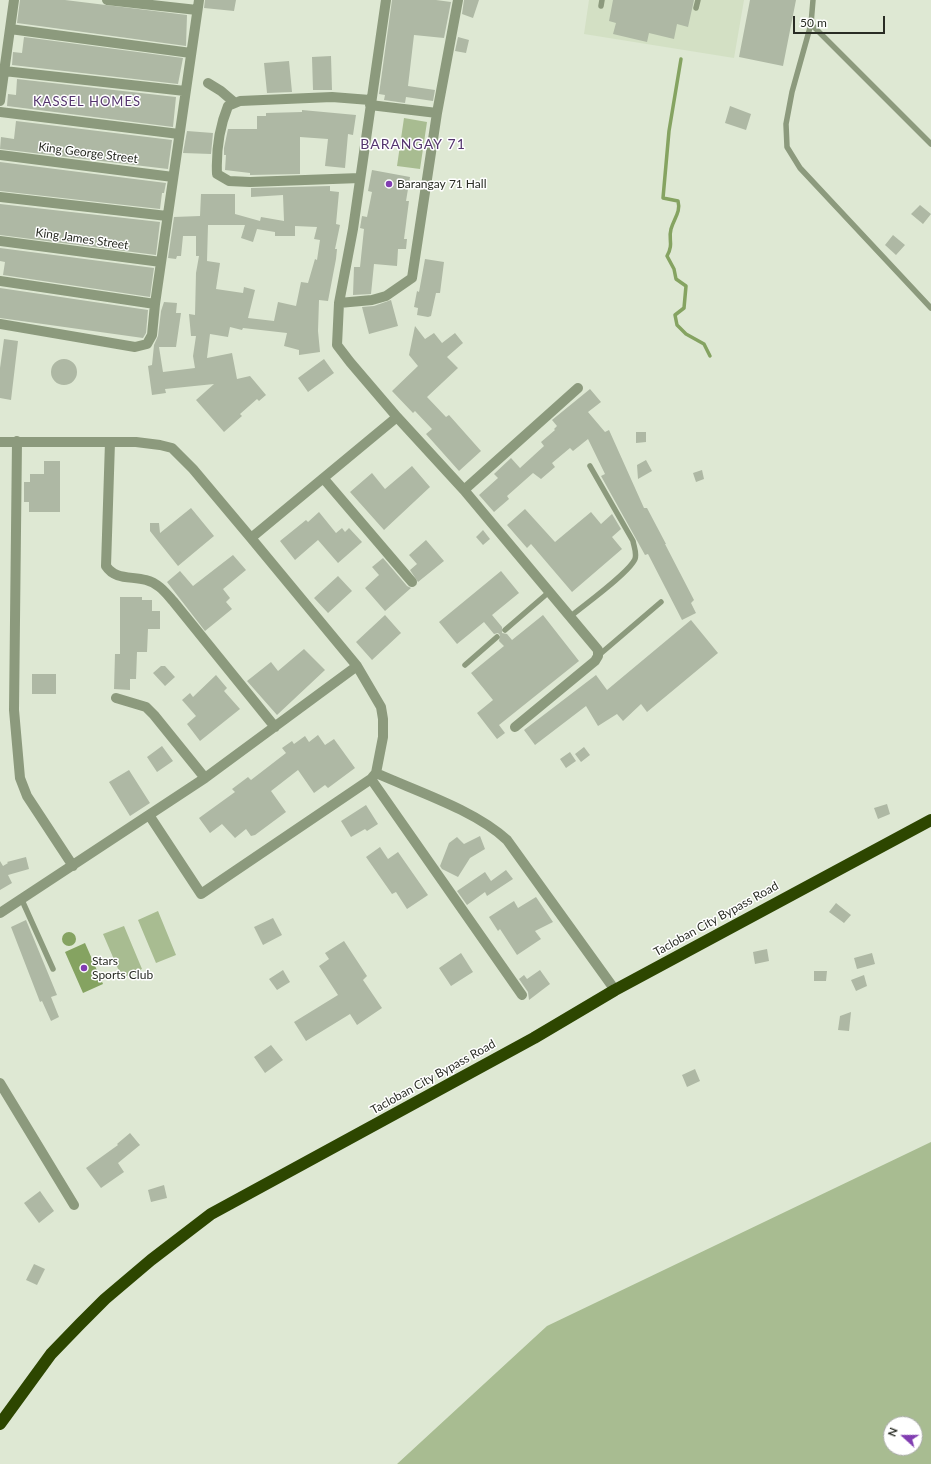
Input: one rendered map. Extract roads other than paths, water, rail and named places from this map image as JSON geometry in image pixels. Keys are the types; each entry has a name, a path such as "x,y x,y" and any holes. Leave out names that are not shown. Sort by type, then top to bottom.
{"highway":[{"name":"Tacloban City Bypass Road","path":"0,1424 51,1354 80,1324 151,1260 211,1214 534,1038 616,990 931,820"}],"street":[{"path":"0,101 14,0"},
{"path":"0,324 136,347 148,344 152,335 154,304 198,5 107,0"},
{"path":"386,0 370,102 353,229 339,303 337,345 398,417 464,490 598,650 598,656 594,661 515,727"},
{"path":"339,303 372,300 386,296 409,282 412,278 437,113 458,0"},
{"path":"10,29 191,53"},
{"path":"4,71 185,91"},
{"path":"208,83 221,91 234,103"},
{"path":"360,178 250,182 229,181 222,178 217,174 217,162 221,124 228,106 240,101 332,97 437,113"},
{"path":"0,112 179,134"},
{"name":"King George Street","path":"0,155 173,177"},
{"path":"0,197 167,216"},
{"name":"King James Street","path":"0,241 161,262"},
{"path":"0,281 154,304"},
{"path":"464,490 578,388"},
{"path":"252,538 398,417"},
{"path":"17,441 14,710 19,772 27,796 73,866"},
{"path":"0,442 136,442 172,448 193,469 252,538 358,666 380,707 383,719 383,737 373,776 201,894 149,815"},
{"path":"110,442 106,566 116,575 146,580 159,586 173,601 275,727"},
{"path":"324,479 412,582"},
{"path":"0,913 205,778 358,666"},
{"path":"116,698 146,707 205,778"},
{"path":"373,776 469,814 496,829 507,840 616,990"},
{"path":"373,776 522,995"},
{"path":"0,1083 74,1205"}],"lane":[{"path":"601,6 602,0"},
{"path":"696,8 698,0"},
{"path":"813,0 811,24 792,92 786,124 787,147 800,168 931,308"},
{"path":"811,24 931,144"},
{"path":"571,616 622,574 634,561 636,553 633,541 590,466"},
{"path":"504,630 549,592"},
{"path":"598,656 661,602"},
{"path":"465,665 496,637"},
{"path":"21,898 53,969"}],"waterway":[{"path":"681,59 669,131 663,198 678,201 679,208 671,229 671,245 667,256 674,269 676,279 686,286 684,308 675,315 677,325 686,334 704,344 710,356"}],"place":[{"name":"Barangay 71 Hall","path":"389,184"},
{"name":"Stars Sports Club","path":"84,968"}],"district":[{"name":"KASSEL HOMES","path":"87,102"},
{"name":"BARANGAY 71","path":"413,144"}]}
